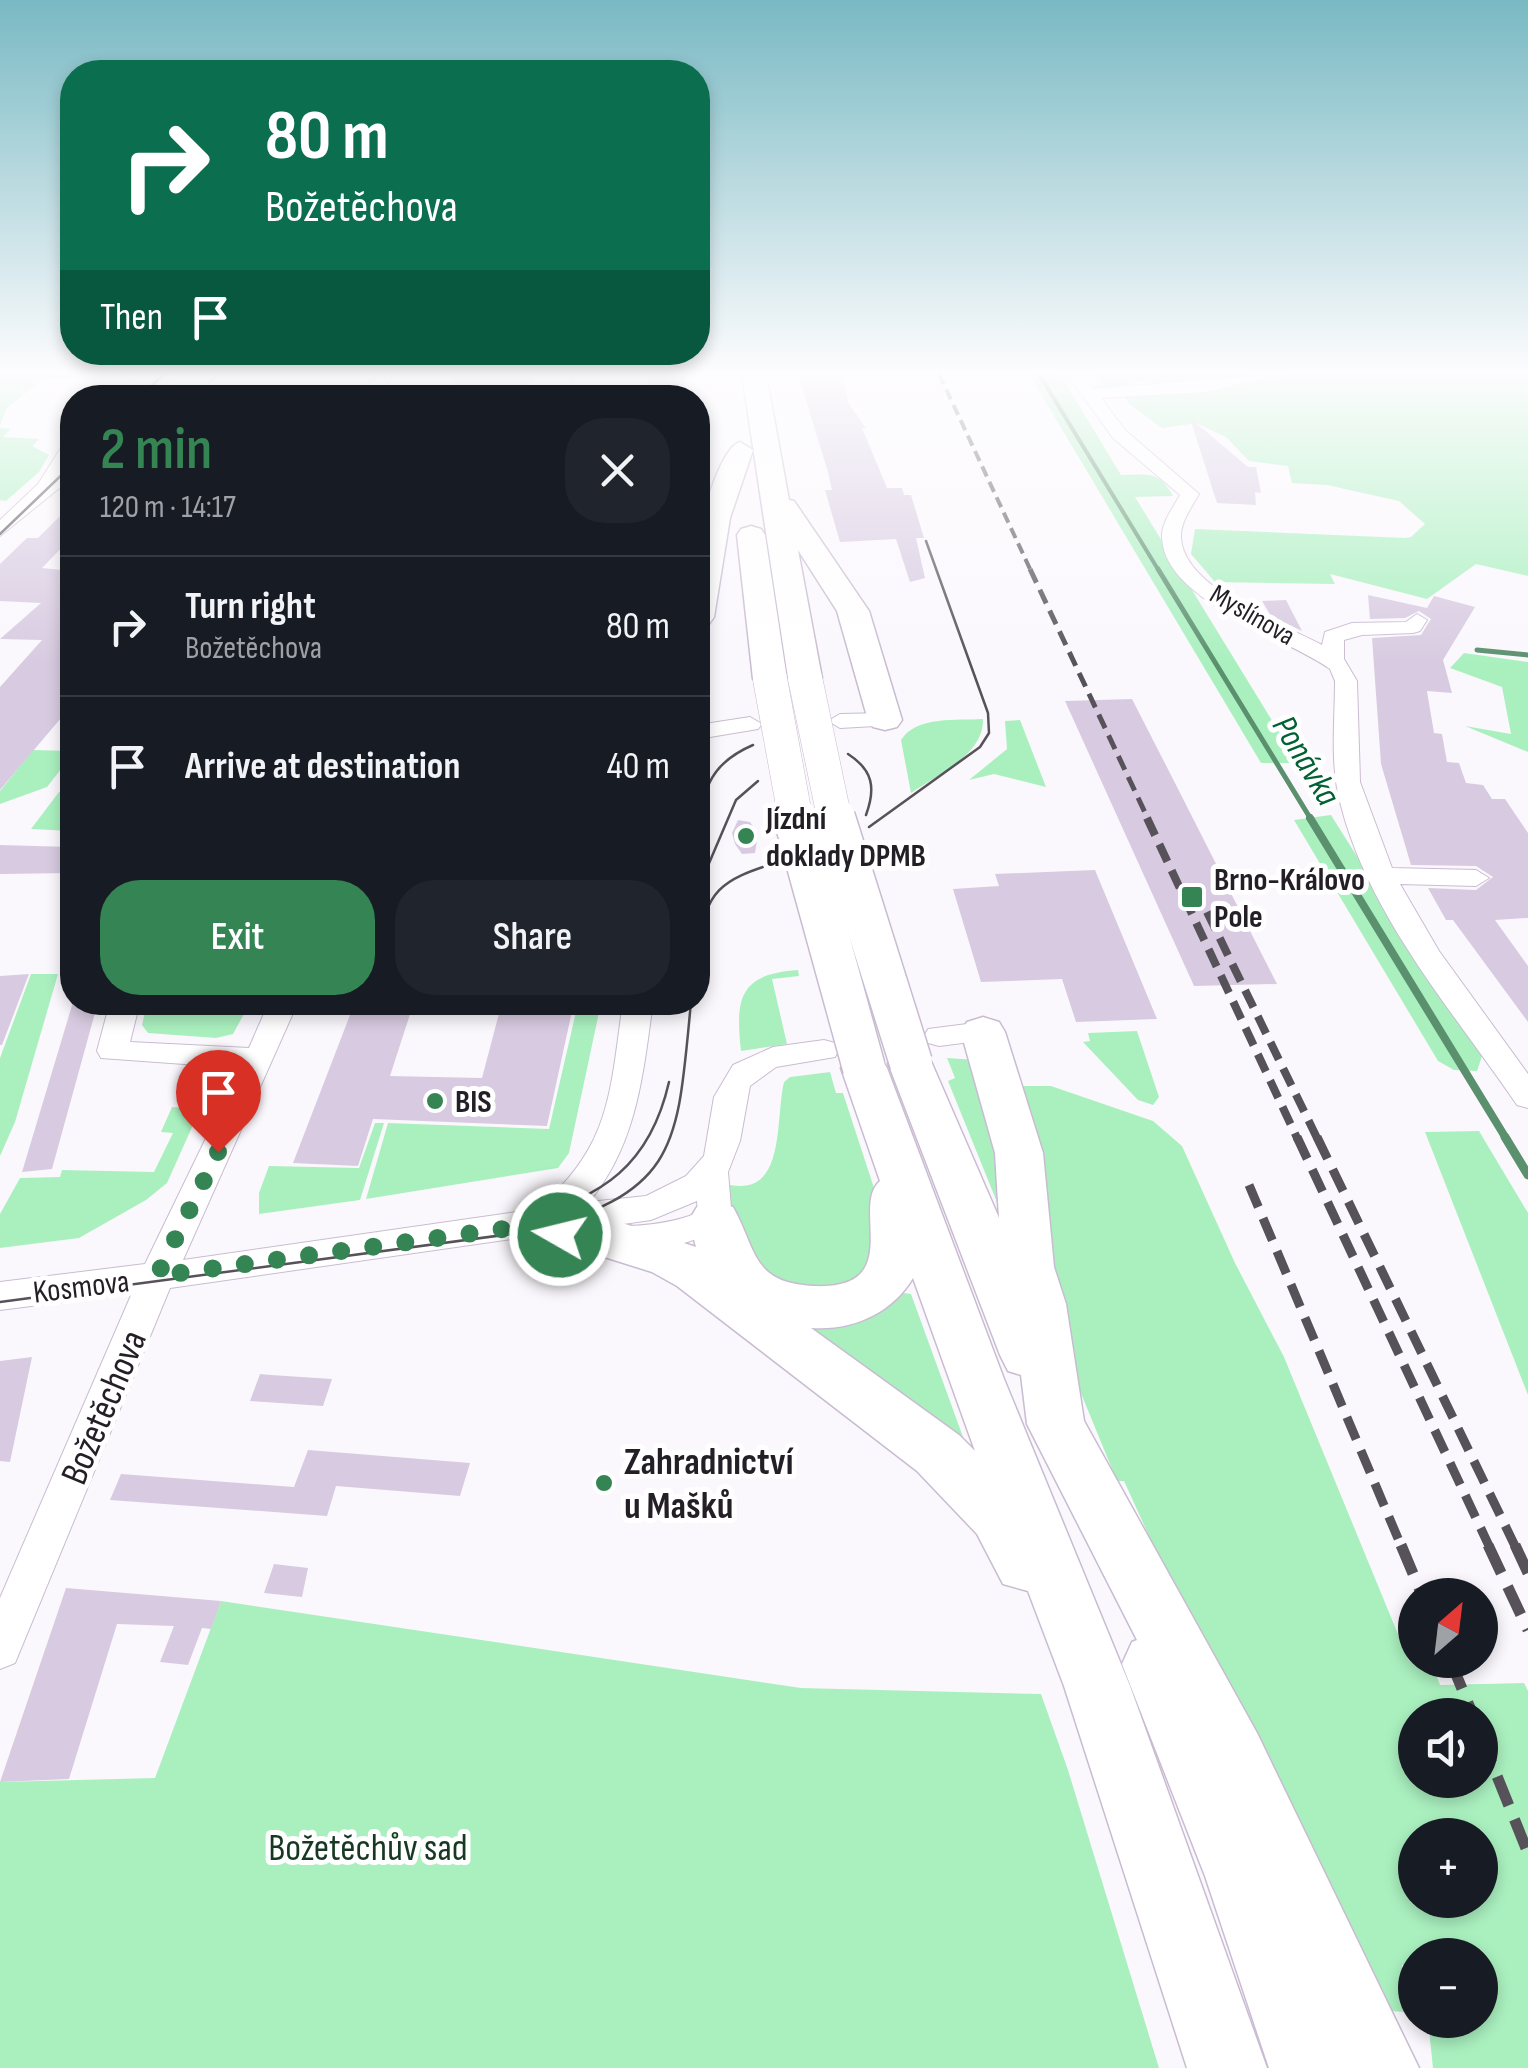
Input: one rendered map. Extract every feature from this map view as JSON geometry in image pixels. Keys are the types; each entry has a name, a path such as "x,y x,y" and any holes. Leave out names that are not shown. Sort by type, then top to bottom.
{"highway":[{"path":"710,551 728,471"},
{"path":"746,471 787,679"},
{"path":"770,471 797,828 904,1050 1240,1876 1309,2068"},
{"path":"773,490 853,611 885,720"},
{"path":"713,1197 734,1271 766,1295 810,1306 834,1306 858,1299 880,1285 897,1254 888,1138 904,1050"},
{"path":"904,1050 1019,1152 1028,1266 1039,1304 1056,1424 1233,1756 1379,2068"},
{"path":"888,1138 976,1378 1097,1686 1227,2068"},
{"path":"616,1241 670,1257 719,1288 960,1473 999,1515 1097,1686"}],"street":[{"path":"46,488 56,471"},
{"name":"Myslínova","path":"1162,471 1190,494 1172,527 1171,545 1195,579 1231,606 1333,659"},
{"path":"0,530 60,478"},
{"name":"Myslínova","path":"1415,628 1343,630 1333,637 1333,659 1346,681 1350,791 1382,876 1408,923 1528,1097"},
{"path":"840,721 885,720"},
{"path":"710,730 750,724"},
{"path":"1382,876 1476,878"},
{"path":"121,1015 112,1051 260,1059"},
{"name":"Božetěchova","path":"0,1648 157,1276 279,1015"},
{"path":"530,1224 563,1208 612,1144 636,1015"},
{"path":"530,1224 616,1241 674,1237 713,1197 731,1084 758,1062 904,1050"},
{"path":"530,1224 713,1197"},
{"name":"Kosmova","path":"0,1296 530,1224"}],"green space":[{"path":"0,471 40,471 6,501 0,500"},
{"path":"1087,471 1152,476 1173,496 1135,497 1298,763 1261,763"},
{"path":"1289,471 1528,471 1528,576 1476,564 1427,599 1330,574 1335,584 1215,582 1191,554 1195,529 1405,538 1425,524 1399,501 1327,485 1292,483"},
{"path":"1464,653 1528,662 1528,752 1465,726 1511,734 1502,687 1450,668"},
{"path":"983,719 981,732 968,753 911,793 901,740 908,732 938,721"},
{"path":"1020,720 1046,787 994,774 969,780 1007,749 1005,721"},
{"path":"33,750 60,751 60,770 47,787 0,804 0,791"},
{"path":"59,792 60,792 60,830 31,829"},
{"path":"1331,815 1482,1056 1477,1071 1454,1070 1438,1061 1294,820"},
{"path":"798,970 799,976 772,979 787,1044 741,1051 739,1016 746,992 764,977"},
{"path":"31,974 58,974 15,1122 0,1156 0,1058"},
{"path":"144,1015 243,1015 233,1034 216,1038 148,1033 142,1025"},
{"path":"575,1015 598,1015 569,1153 558,1168 366,1199 388,1123 549,1129"},
{"path":"1137,1031 1159,1097 1153,1105 1138,1100 1083,1042 1090,1041 1088,1033"},
{"path":"947,1058 977,1060 988,1090 1005,1222 948,1081 955,1078"},
{"path":"203,1071 210,1087 167,1183 146,1200 79,1238 0,1248 0,1214 20,1178 60,1177 62,1170 154,1172 173,1133 161,1132 172,1107 185,1108"},
{"path":"830,1072 836,1093 843,1093 874,1188 882,1230 874,1268 839,1291 768,1285 728,1209 730,1185 748,1185 761,1179 769,1167 775,1152 784,1082 790,1077"},
{"path":"1011,1086 1051,1086 1153,1121 1182,1146 1235,1263 1284,1357 1398,1634 1398,1678 1437,1678 1440,1685 1524,1683 1528,1691 1528,2068 1433,2068 1430,2038 1498,2038 1498,1938 1398,1938 1398,2012 1375,2010 1219,1690 1124,1481 1117,1481 1066,1357"},
{"path":"375,1123 384,1123 360,1200 259,1214 259,1193 269,1166 359,1168"},
{"path":"1479,1131 1528,1213 1528,1395 1425,1132"},
{"path":"897,1292 911,1294 963,1437 960,1441 800,1322"},
{"name":"Božetěchův sad","path":"221,1601 801,1688 1041,1694 1159,2068 0,2068 0,1782 155,1778"}],"building":[{"path":"880,471 887,488 902,488 904,495 911,495 924,538 916,538 925,578 910,582 896,539 840,542 825,490 832,490 828,472"},
{"path":"1207,471 1257,471 1261,493 1255,492 1256,505 1217,503"},
{"path":"60,516 60,549 42,568 60,570 60,719 0,790 0,687 42,640 0,639 41,603 0,601 0,564 27,538 38,538"},
{"path":"1368,595 1427,608 1434,596 1475,607 1443,660 1452,693 1427,691 1434,733 1442,734 1447,762 1459,763 1466,783 1483,785 1492,799 1505,799 1528,833 1528,918 1495,920 1528,966 1528,1022 1453,920 1446,920 1428,888 1476,890 1493,877 1476,866 1411,865 1381,764 1372,638 1421,635 1431,619 1419,611 1405,618 1370,619"},
{"path":"1286,600 1302,631 1271,616 1262,601"},
{"path":"1132,699 1277,984 1194,986 1065,701"},
{"name":"Jízdní doklady DPMB","path":"738,820 750,822 758,834 755,853 742,854 735,844 732,833"},
{"path":"0,845 60,847 60,873 0,874"},
{"path":"1095,870 1157,1019 1076,1022 1062,979 981,982 953,889 999,886 995,874"},
{"path":"29,974 2,1045 0,1045 0,976"},
{"path":"69,1015 94,1015 52,1169 22,1172"},
{"name":"BIS","path":"350,1015 410,1015 390,1076 482,1078 499,1015 571,1015 547,1126 373,1119 358,1166 293,1163"},
{"path":"32,1357 10,1462 0,1461 0,1361"},
{"path":"260,1374 332,1379 323,1406 250,1401"},
{"path":"308,1450 470,1463 460,1496 336,1486 327,1516 110,1500 121,1474 294,1487"},
{"path":"274,1564 308,1568 302,1597 264,1593"},
{"path":"66,1588 221,1601 211,1629 202,1628 188,1665 160,1662 174,1626 117,1624 69,1779 0,1782"}],"waterway":[{"name":"Ponávka","path":"1098,471 1159,571"},
{"name":"Ponávka","path":"1158,569 1312,821"},
{"path":"1477,650 1528,655"},
{"name":"Ponávka","path":"1310,818 1507,1140"},
{"name":"Ponávka","path":"1505,1137 1528,1175"}],"tram line":[{"path":"0,534 60,476"},
{"path":"869,827 980,747 989,733 988,713 926,541"},
{"path":"710,782 721,765 753,745"},
{"path":"848,754 863,766 870,780 866,815"},
{"path":"710,861 736,800 758,781"},
{"path":"710,904 729,882 775,863"},
{"path":"0,1302 526,1232 577,1217 615,1200 642,1180 661,1157 681,1094 690,1015"},
{"path":"524,1219 577,1200 619,1173 649,1135 669,1082"}],"railway":[{"path":"984,471 1031,571"},
{"path":"1030,569 1149,821"},
{"path":"1147,818 1298,1140"},
{"path":"1207,912 1318,1140"},
{"path":"1297,1137 1490,1548"},
{"path":"1317,1137 1516,1548"},
{"path":"1249,1185 1402,1548"},
{"path":"1401,1545 1415,1578"},
{"path":"1488,1545 1528,1630"},
{"path":"1515,1545 1528,1573"},
{"path":"1458,1678 1466,1698"},
{"path":"1498,1779 1528,1853"}],"place":[{"name":"Jízdní doklady DPMB","path":"746,836"},
{"name":"Brno-Královo Pole","path":"1192,897"},
{"name":"BIS","path":"435,1101"},
{"name":"Zahradnictví u Mašků","path":"604,1483"}],"route":[{"path":"218,1152 157,1276 518,1227 560,1235"}]}
